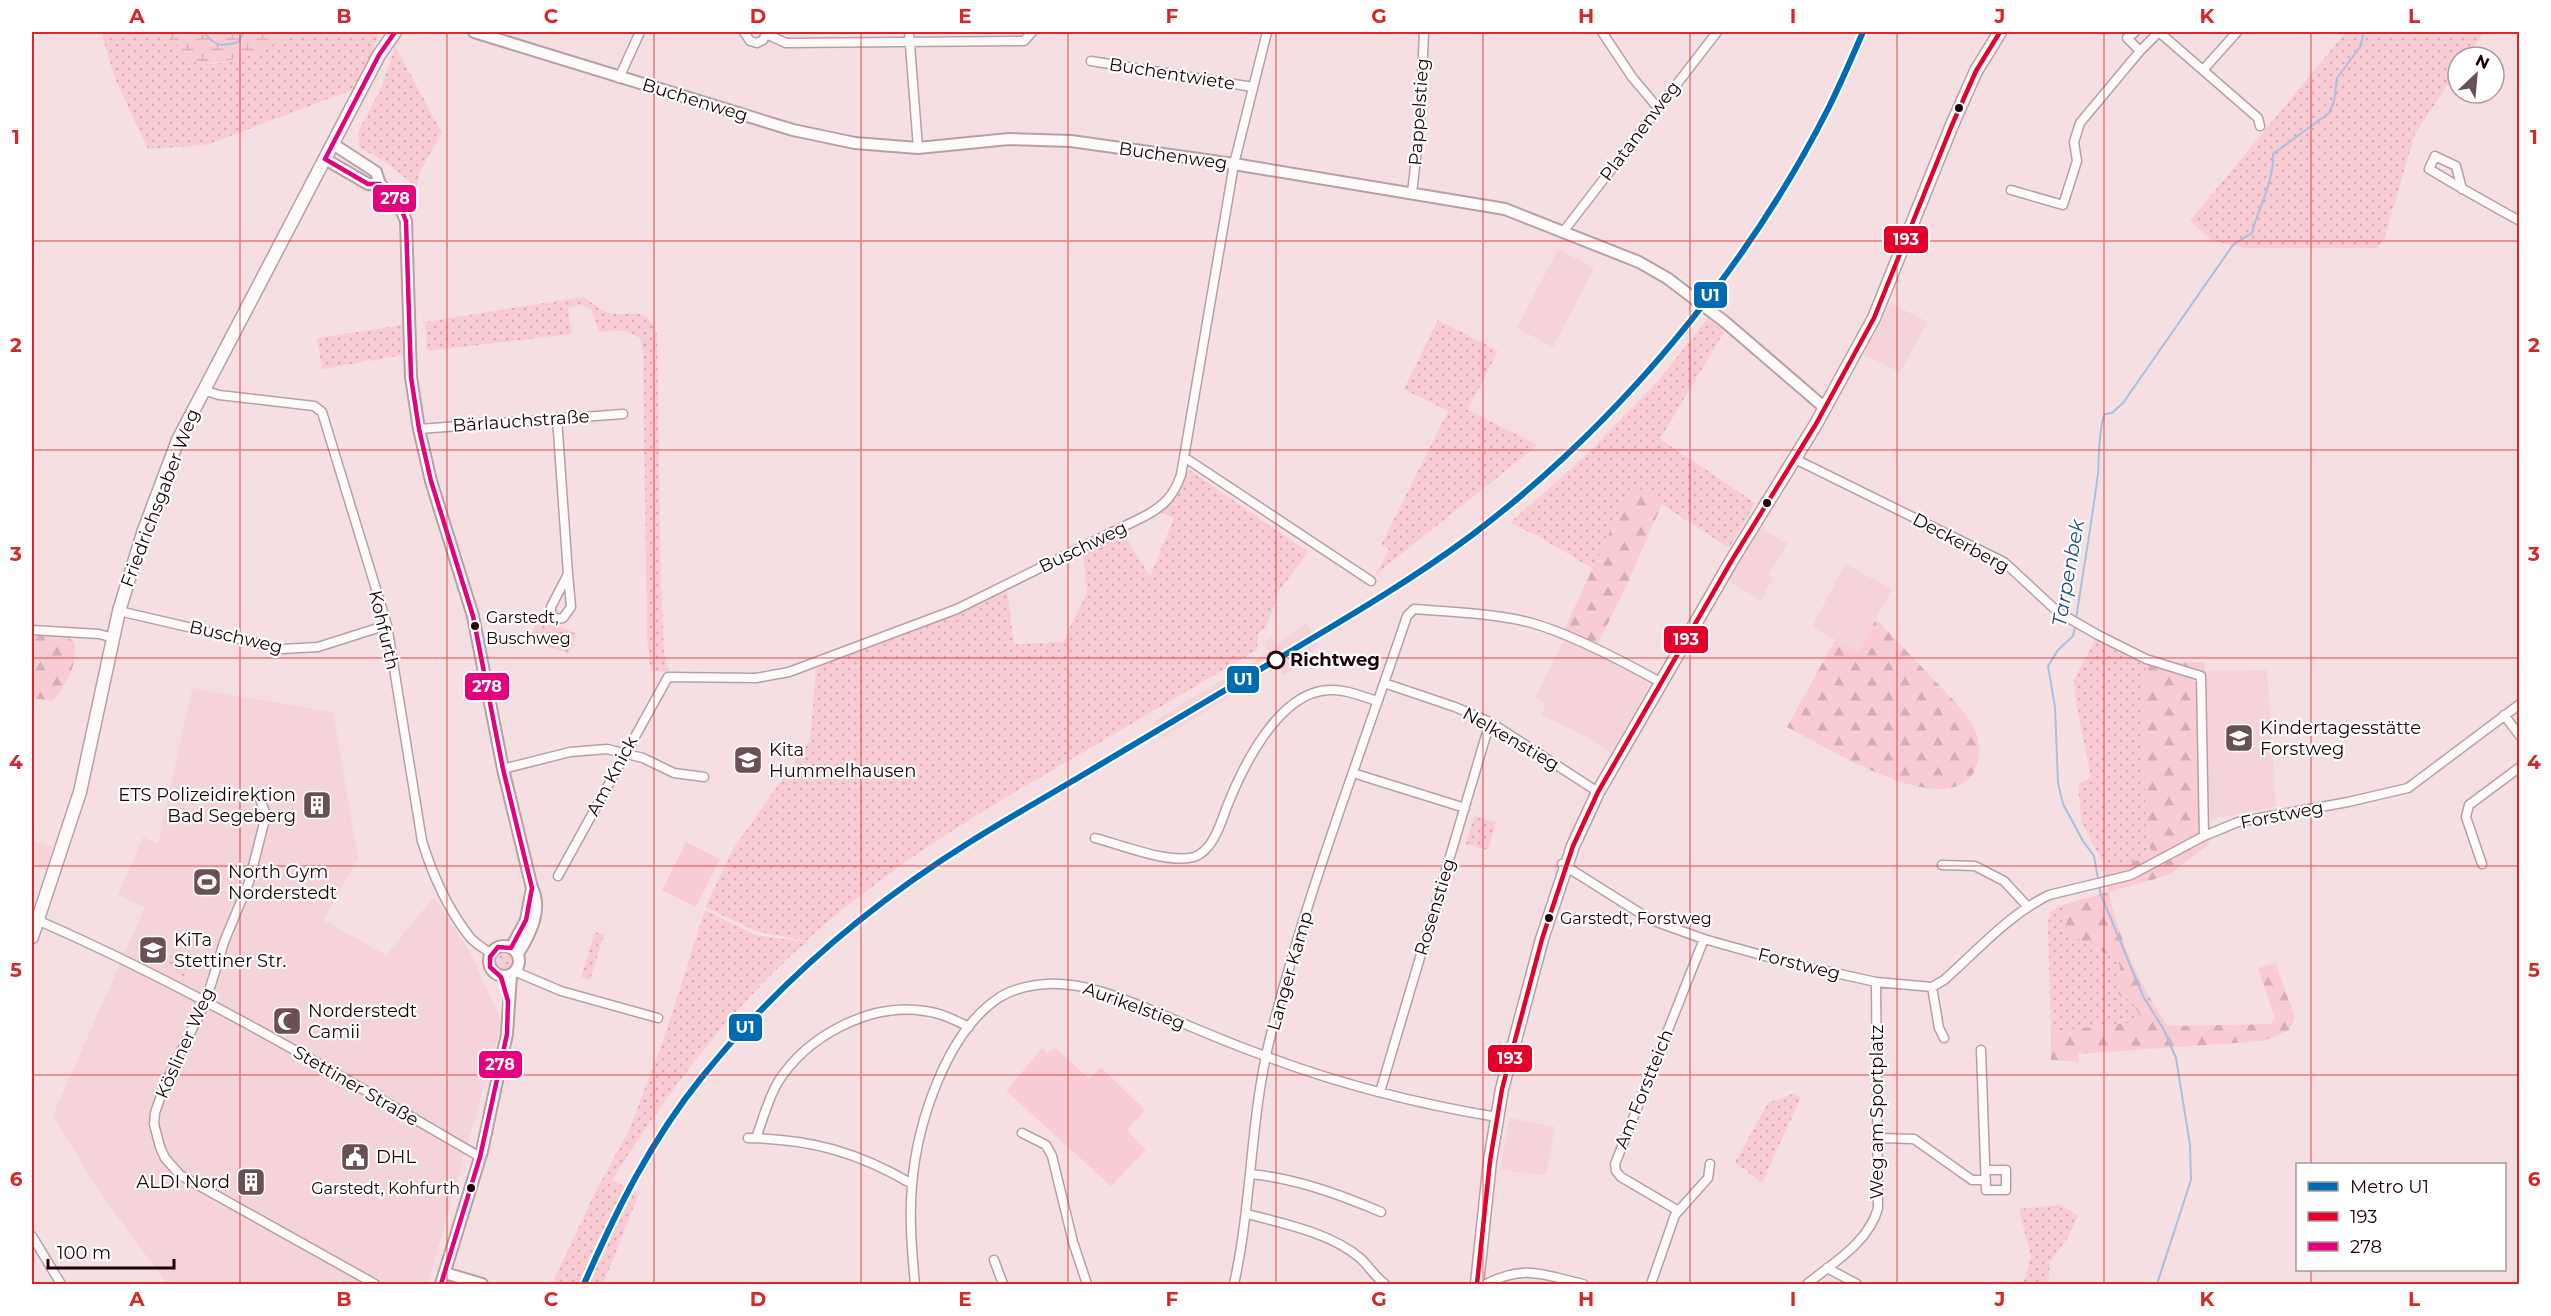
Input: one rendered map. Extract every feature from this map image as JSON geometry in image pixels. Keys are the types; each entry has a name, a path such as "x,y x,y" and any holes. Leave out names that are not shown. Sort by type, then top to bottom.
{"main road":[{"name":"Friedrichsgaber Weg","path":"379,55 385,32"},
{"name":"Friedrichsgaber Weg","path":"32,938 80,792 119,611 156,498 178,440 379,55 395,32"},
{"path":"1477,1284 1497,1117 1509,1057 1564,865 1598,792 1825,408 1874,318 1952,124 1976,71 2000,32"}],"street":[{"name":"Buchenweg","path":"474,32 619,78 824,137 890,147 918,148 1035,138 1234,164 1491,205 1640,262 1684,290 1719,317 1825,408"},
{"path":"619,78 640,32"},
{"path":"744,32 747,39 753,42 761,41 766,33 786,43 1024,41 1032,32"},
{"path":"909,32 918,148"},
{"name":"Buschweg","path":"668,677 756,678 789,672 957,609 1158,509 1168,500 1176,489 1184,457 1234,164 1267,32"},
{"name":"Pappelstieg","path":"1412,193 1420,112 1424,32"},
{"path":"1602,32 1632,77 1658,108"},
{"name":"Platanenweg","path":"1563,232 1717,32"},
{"path":"2134,32 2127,38 2140,51"},
{"path":"2011,190 2063,206 2077,161 2074,142 2080,123 2140,51 2159,32 2258,118 2260,126"},
{"path":"2203,70 2236,32"},
{"name":"Buchentwiete","path":"1091,61 1253,87"},
{"path":"333,144 376,172 381,184 395,197 406,222 411,377 419,429 431,481 472,613 503,769 532,888 537,899 531,930 515,951 501,946 491,954"},
{"path":"325,159 368,184 381,184"},
{"path":"2462,189 2520,221"},
{"name":"Kohfurth","path":"203,390 314,406 322,412 387,625 425,850 460,923 470,938 491,954 490,966 495,974 509,974"},
{"name":"Bärlauchstraße","path":"419,429 623,414"},
{"path":"557,418 571,607 563,618 556,619 550,614 551,606 568,574"},
{"path":"1184,457 1371,581"},
{"name":"Deckerberg","path":"1794,459 2004,562 2058,612 2081,625 2146,659 2201,676 2204,836"},
{"name":"Langer Kamp","path":"1234,1284 1247,1214 1256,1112 1266,1057 1295,946 1407,616 1414,609 1470,613 1527,622 1548,629 1662,683"},
{"name":"Buschweg","path":"119,611 282,649 318,647 387,625"},
{"path":"32,630 99,634 114,638"},
{"name":"Am Knick","path":"558,876 668,677"},
{"name":"Nelkenstieg","path":"1384,683 1455,707 1490,722 1598,792"},
{"path":"1095,838 1170,858 1192,857 1203,853 1220,825 1236,784 1258,745 1296,700 1318,691 1341,690 1377,701"},
{"path":"2520,704 2504,715 2520,736"},
{"name":"Forstweg","path":"1564,865 1651,920 1704,939 1786,962 1876,982 1932,987 1944,980 2028,906 2049,895 2131,875 2204,836 2238,822 2348,802 2408,788 2504,715"},
{"name":"Rosenstieg","path":"1380,1092 1490,722"},
{"path":"503,769 584,749 607,749 625,753 674,773 704,777"},
{"path":"2482,864 2466,817 2469,806 2520,767"},
{"path":"1353,773 1465,808"},
{"name":"Kösliner Weg","path":"260,799 266,815 256,860 224,942 206,1001 165,1084 155,1113 156,1137 165,1158 180,1174 375,1284"},
{"path":"1942,865 1975,866 2004,881 2028,906"},
{"name":"Stettiner Straße","path":"37,920 129,962 206,1001 480,1157"},
{"name":"Am Forstteich","path":"1677,1210 1622,1177 1616,1171 1615,1164 1704,939"},
{"name":"Kohfurth","path":"441,1284 480,1157 507,1034 508,1001 504,992 509,974 520,963 515,951"},
{"path":"509,974 658,1018"},
{"name":"Weg am Sportplatz","path":"1808,1284 1860,1240 1875,1219 1879,1197 1876,982"},
{"name":"Aurikelstieg","path":"915,1284 911,1236 912,1184 924,1117 948,1060 969,1027 1000,997 1015,991 1045,984 1079,985 1120,998 1266,1057 1380,1092 1497,1117"},
{"path":"1932,987 1939,1028 1944,1038"},
{"path":"912,1184 882,1166 833,1148 801,1142 752,1138 773,1092 786,1072 812,1044 833,1031 871,1016 899,1010 937,1013 969,1027"},
{"path":"1981,1050 1986,1190 2006,1190 2006,1170 1986,1170"},
{"path":"1022,1133 1046,1145 1052,1156 1073,1242 1087,1284"},
{"path":"1878,1138 1912,1138 1972,1180 1986,1180"},
{"path":"1651,1284 1677,1210 1708,1178 1710,1164"},
{"path":"1251,1174 1308,1184 1381,1212"},
{"path":"1247,1214 1292,1225 1336,1243 1359,1257 1385,1284"},
{"path":"32,1236 61,1284"},
{"path":"994,1260 1003,1284"},
{"path":"1827,1268 1857,1284"},
{"path":"1486,1284 1520,1272 1583,1284"},
{"path":"445,1273 482,1284"}],"shaded area":[{"path":"1558,249 1594,268 1553,347 1517,328"},
{"path":"1890,303 1928,322 1900,372 1864,355"},
{"path":"1755,525 1787,543 1769,575 1773,578 1761,600 1725,579"},
{"path":"1845,564 1892,589 1858,652 1812,627"},
{"name":"Richtweg","path":"1306,623 1320,646 1289,665 1292,670 1284,675 1278,666 1162,738 1153,722 1269,652 1264,642 1272,637 1277,644"},
{"path":"1564,639 1652,681 1611,753 1579,733 1541,715 1546,703 1535,698"},
{"name":"Kindertagesstätte Forstweg","path":"2267,670 2276,806 2209,820 2205,671"},
{"path":"192,688 333,712 358,858 323,920 386,955 434,897 469,950 502,1022 428,1284 167,1284 96,1187 53,1115 145,907 118,895 143,837 158,844"},
{"path":"32,841 52,847 46,870 32,866"},
{"path":"1510,1118 1555,1127 1546,1175 1500,1170"}],"green space":[{"path":"324,30 379,32 371,56 352,90 206,145 148,149 115,78 101,32 167,32 191,59 216,64 244,56 296,32"},
{"path":"167,32 296,32 245,56 215,63 202,63 188,57"},
{"path":"2346,32 2484,32 2475,45 2446,45 2446,87 2415,134 2385,236 2378,248 2245,248 2213,241 2190,221"},
{"path":"395,46 442,133 419,173 417,188 389,164 359,147 358,132 381,88"},
{"path":"583,297 601,309 612,313 641,314 647,317 657,334 661,581 664,652 669,672 651,671 647,639 643,351 640,338 620,331 599,332 591,309 580,305 568,308 571,334 427,351 425,322"},
{"path":"1708,318 1724,332 1660,439 1755,503 1729,548 1632,485 1594,569 1536,535 1510,523 1585,456 1658,381"},
{"path":"1438,320 1498,351 1468,410 1538,445 1376,574 1389,549 1381,545 1448,411 1404,389"},
{"path":"402,325 403,355 322,369 317,338"},
{"path":"1186,468 1308,552 1279,591 1266,627 1258,633 1257,650 966,822 900,866 806,941 756,931 705,907 733,849 810,740 816,668 959,614 1007,589 1014,644 1063,642 1087,593 1083,552 1122,531 1150,576 1174,518 1160,512 1177,492"},
{"path":"1632,484 1662,504 1627,585 1597,645 1564,630"},
{"path":"539,618 577,634 569,653 528,641"},
{"path":"1876,619 1957,704 1974,728 1979,745 1978,761 1974,772 1959,785 1938,789 1912,785 1854,763 1787,727 1835,640 1858,652"},
{"path":"32,634 67,636 74,642 73,666 53,701 32,698"},
{"path":"2095,640 2153,669 2159,853 2135,863 2104,865 2082,823 2078,785 2091,777 2076,702 2074,680"},
{"path":"2152,653 2168,662 2205,662 2209,844 2169,875 2109,892 2124,944 2149,996 2168,1026 2270,1024 2275,1019 2258,968 2276,964 2295,1018 2289,1030 2263,1041 2078,1054 2079,1062 2051,1060 2051,1032 2143,1021 2132,1002 2119,995 2115,982 2121,971 2118,960 2068,933 2062,905 2108,892 2104,865 2135,861 2151,850 2147,838 2141,700 2145,671"},
{"path":"1474,816 1496,822 1488,850 1466,844"},
{"path":"686,842 720,859 696,907 662,890"},
{"path":"2062,905 2068,933 2118,960 2132,1002 2144,1022 2051,1032 2048,924 2050,912"},
{"path":"705,910 755,935 806,942 750,996 700,1054 655,1115 612,1180 639,1194 603,1284 552,1284 595,1193 629,1130 664,1038"},
{"path":"595,932 604,935 590,980 581,977"},
{"path":"501,953 509,953 514,958 512,969 501,971 496,966 496,958"},
{"path":"171,955 190,965 184,977 166,965"},
{"path":"1042,1048 1047,1053 1056,1048 1089,1079 1101,1067 1145,1110 1127,1130 1146,1150 1111,1186 1006,1091"},
{"path":"1795,1093 1801,1097 1762,1183 1735,1162 1768,1103"},
{"path":"2059,1205 2078,1215 2069,1236 2050,1262 2048,1284 2023,1284 2031,1257 2019,1209"}],"waterway":[{"path":"204,32 215,43 222,45 238,42 244,32"},
{"name":"Tarpenbek","path":"2076,620 2096,491 2105,414 2112,413 2123,403 2233,245 2252,233 2269,184 2273,154 2329,113 2334,101 2337,78 2360,47 2364,32"},
{"name":"Tarpenbek","path":"2075,626 2073,636 2058,650 2048,666 2055,707 2058,783 2063,804 2094,856 2098,879"},
{"name":"Tarpenbek","path":"2099,885 2101,895 2143,996 2164,1030 2176,1058 2190,1145 2191,1180 2157,1284"}],"metro line":[{"name":"U1","path":"584,1284 636,1177 684,1101 761,1010 826,948 896,892 970,842 1334,626 1427,567 1526,492 1577,445 1674,341 1718,285 1759,227 1796,168 1829,107 1863,32"}],"transit line":[{"name":"278","path":"395,32 379,55 325,159 368,184 380,184 387,189 399,204 406,221 411,377 419,429 431,481 473,616 503,769 532,888 526,920 511,948 498,947 490,957 490,967 501,977 508,1001 507,1034 480,1157 441,1284"},
{"name":"193","path":"1477,1284 1490,1161 1502,1089 1542,939 1573,846 1598,792 1732,560 1816,424 1874,318 1952,125 1976,71 2000,32"}],"place":[{"name":"Garstedt, Buschweg","path":"475,626"},
{"name":"Richtweg","path":"1276,660"},
{"name":"Kindertagesstätte Forstweg","path":"2239,738"},
{"name":"Kita Hummelhausen","path":"748,760"},
{"name":"ETS Polizeidirektion Bad Segeberg","path":"317,805"},
{"name":"North Gym Norderstedt","path":"207,882"},
{"name":"Garstedt, Forstweg","path":"1549,918"},
{"name":"KiTa Stettiner Str.","path":"153,950"},
{"name":"Norderstedt Camii","path":"287,1021"},
{"name":"DHL","path":"355,1157"},
{"name":"ALDI Nord","path":"251,1182"},
{"name":"Garstedt, Kohfurth","path":"471,1188"}]}
